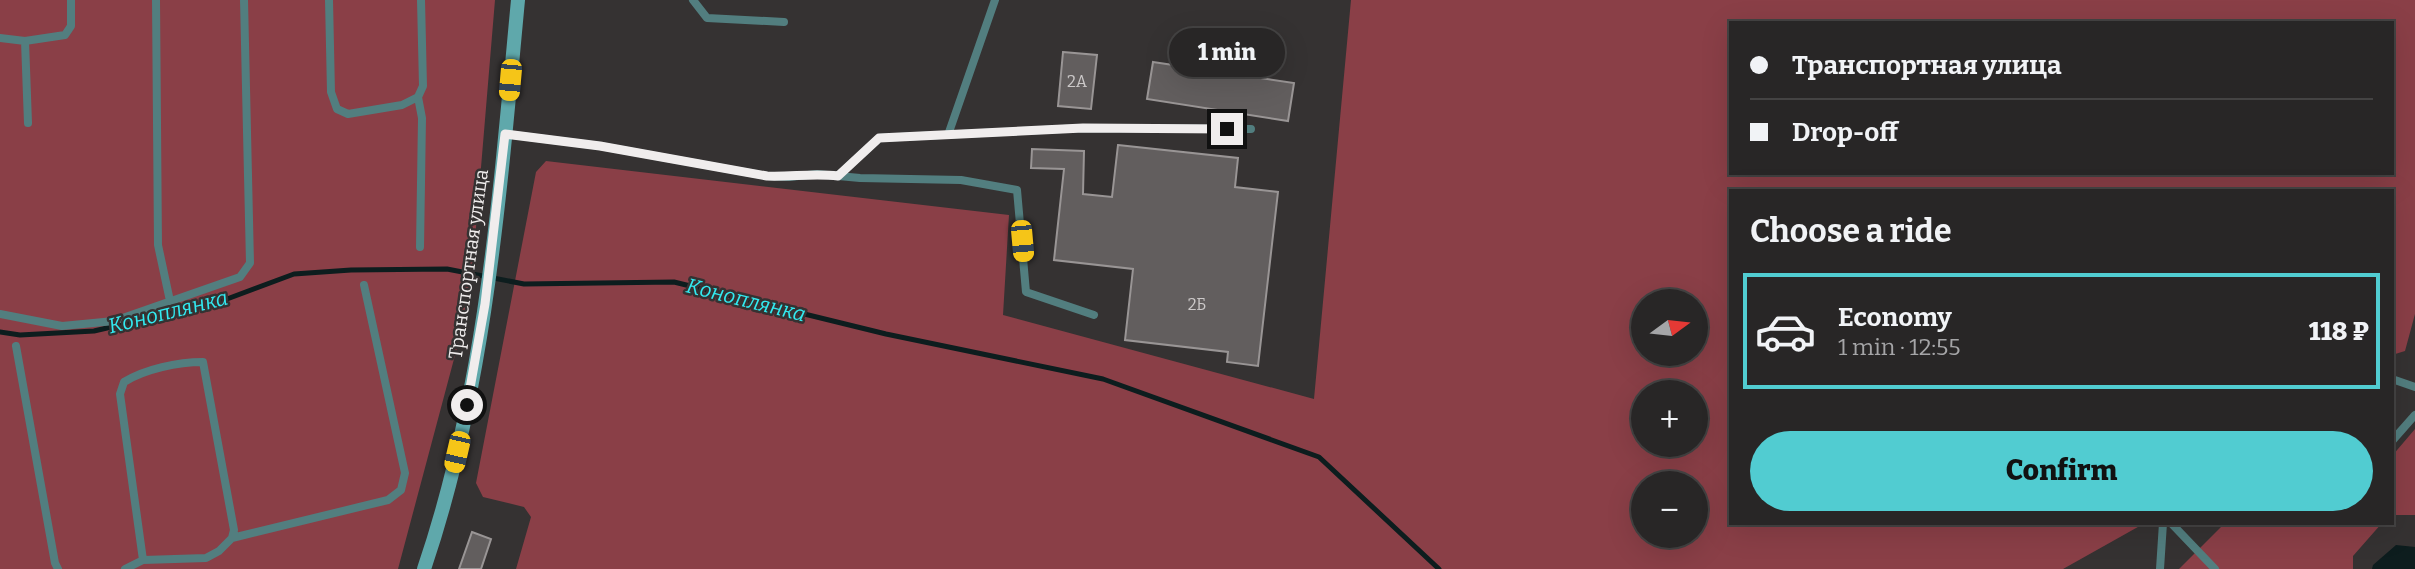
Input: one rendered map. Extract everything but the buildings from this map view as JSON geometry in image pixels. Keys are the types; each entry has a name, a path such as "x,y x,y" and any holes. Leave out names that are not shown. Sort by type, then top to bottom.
{"main road":[{"name":"Транспортная улица","path":"424,569 442,516 463,430 485,304 518,0"}],"lane":[{"path":"0,38 25,41 65,35 71,26 71,0"},
{"path":"156,0 158,245 170,300"},
{"path":"0,314 62,326 114,321 240,277 250,263 244,0"},
{"path":"329,0 331,92 337,108 348,114 402,105 418,97"},
{"path":"419,247 422,118 418,97 423,86 421,0"},
{"path":"693,0 707,18 785,22"},
{"path":"948,135 995,0"},
{"path":"25,41 28,123"},
{"path":"838,176 879,138 1083,128 1251,129"},
{"path":"505,134 600,146 767,176 817,174 961,180 1017,190 1026,292 1094,315"},
{"path":"232,538 388,500 401,490 405,473 364,285"},
{"path":"16,346 58,569"},
{"path":"125,569 143,560 206,558 219,551 232,538 234,530 203,362 187,362 134,376 124,382 120,394 143,560"},
{"path":"2394,380 2415,387"},
{"path":"2394,439 2415,415"},
{"path":"2160,569 2163,525"},
{"path":"2173,525 2215,569"}],"shaded area":[{"path":"0,0 495,0 470,299 398,569 0,569"},
{"path":"1351,0 2415,0 2415,314 2405,351 2394,354 2394,189 1729,189 1729,525 2141,525 2063,569 516,569 531,517 524,507 483,497 476,483 536,172 546,161 1009,215 1003,315 1314,399"},
{"path":"2415,429 2415,515 2394,515 2394,454"},
{"path":"2223,525 2380,525 2353,556 2353,569 2179,569"},
{"path":"2396,545 2415,547 2415,569 2372,569 2373,565"}],"waterway":[{"name":"Коноплянка","path":"0,332 20,335 94,331 219,302 294,274 351,270 447,269 524,284 674,282 886,334 1103,379 1319,457 1439,569"}],"route":[{"path":"467,405 485,304 505,134 600,146 767,176 789,177 817,174 838,176 879,138 1083,128 1227,129"}]}
